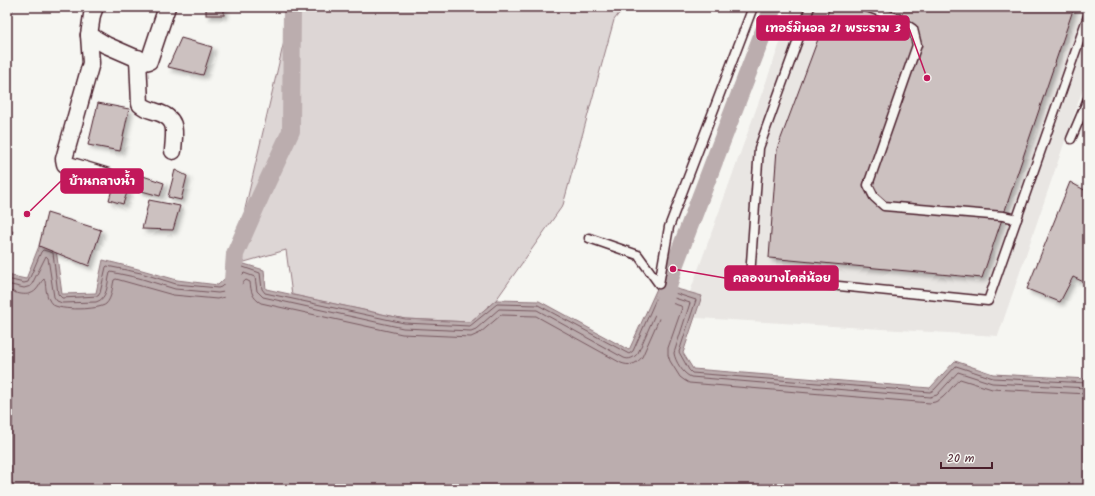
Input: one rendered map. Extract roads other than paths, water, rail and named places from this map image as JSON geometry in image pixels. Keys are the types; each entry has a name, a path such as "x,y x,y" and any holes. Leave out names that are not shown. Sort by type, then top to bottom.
{"street":[{"path":"95,7 92,15 89,35 91,64 64,159 65,164 108,177"},
{"path":"89,35 106,45 145,62 149,61 167,7"},
{"path":"138,58 140,104 143,107 163,114 171,119 175,126 173,151"}],"lane":[{"path":"589,238 638,254 659,284 669,227 753,7"},
{"path":"810,7 759,148 750,277 988,301 1088,16"},
{"path":"867,7 897,18 913,29 917,45 868,185 874,197 884,206 1003,216 1017,219"},
{"path":"1071,139 1088,99"}],"water":[{"path":"7,231 13,231 7,259"},
{"path":"39,246 56,249 62,294 96,293 103,260 177,280 218,285 241,263 264,270 266,289 405,319 470,322 496,300 539,301 629,350 659,284 702,296 683,353 693,369 930,388 955,361 993,374 1088,379 1088,489 7,489 7,275 26,279"}],"waterway":[{"path":"232,294 235,254 291,131 292,7"},
{"path":"662,310 673,269 773,7"}],"place":[{"name":"เทอร์มินอล 21 พระราม 3","path":"927,78"},
{"name":"บ้านกลางน้ำ","path":"27,214"},
{"name":"คลองบางโคล่น้อย","path":"673,269"}]}
